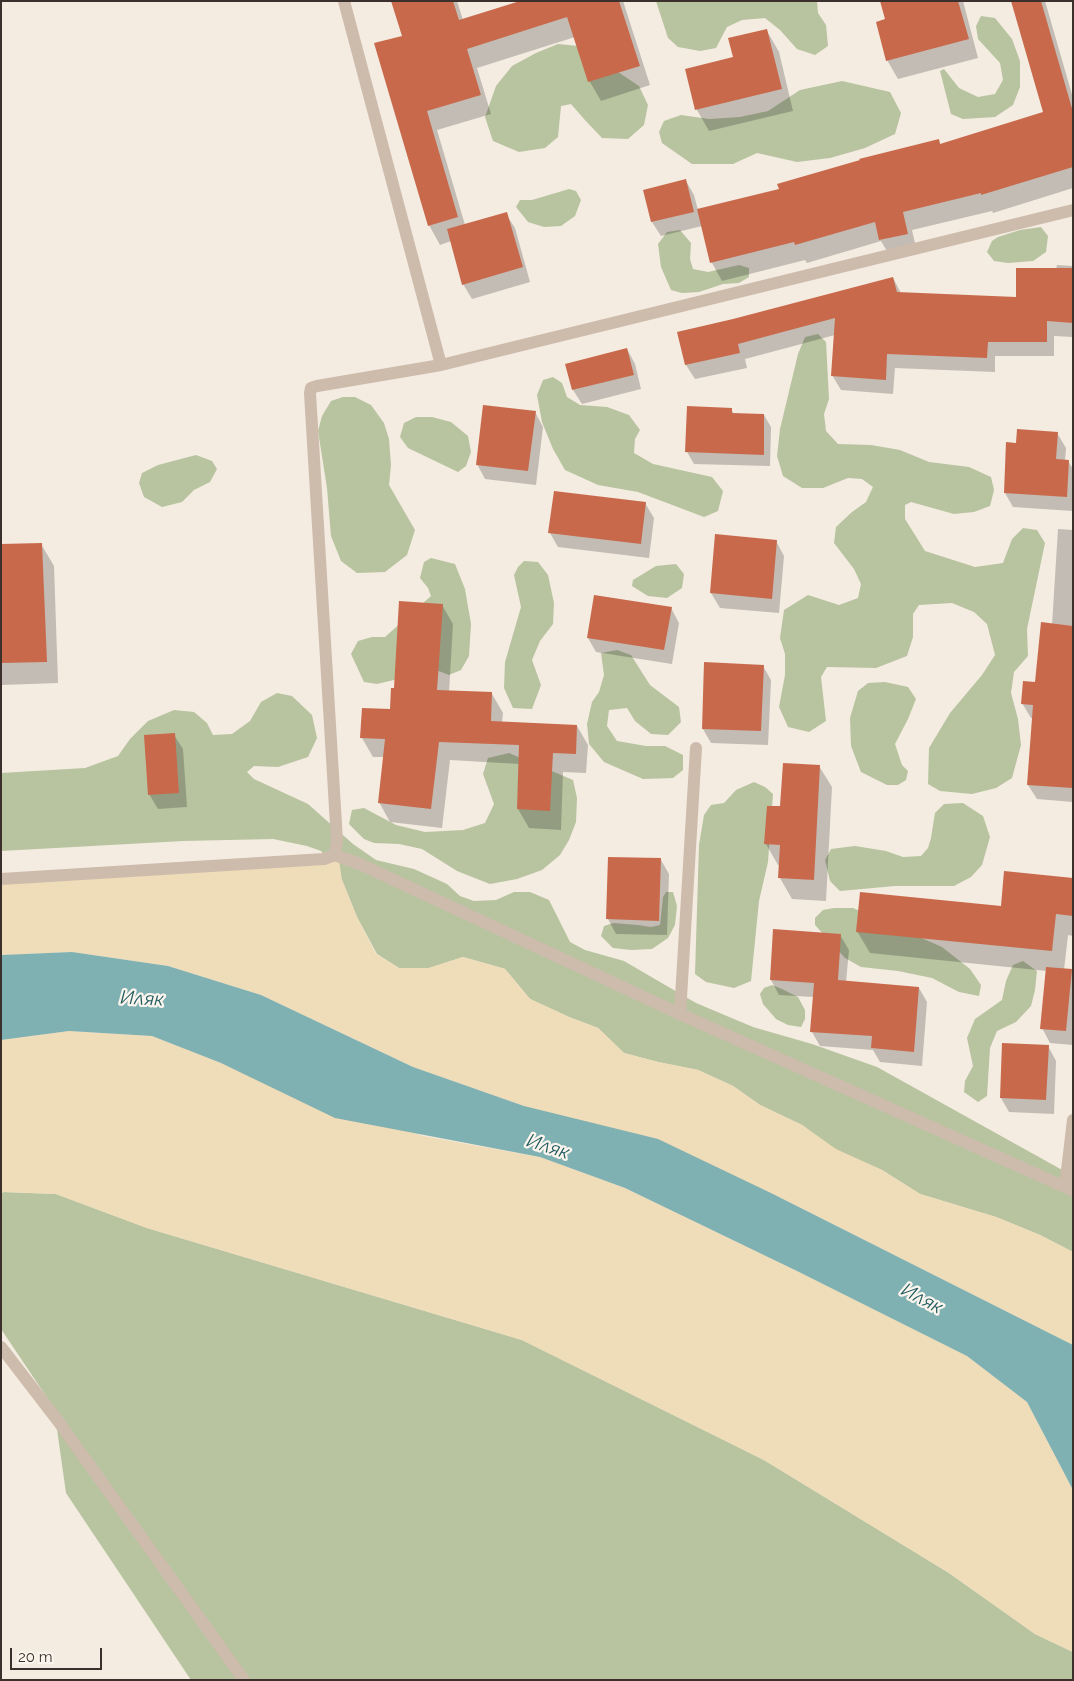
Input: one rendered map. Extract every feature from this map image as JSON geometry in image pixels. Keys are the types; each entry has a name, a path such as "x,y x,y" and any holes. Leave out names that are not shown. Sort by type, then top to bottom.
{"street":[{"path":"344,1 441,365"},
{"path":"1,879 324,859 335,855 337,841 311,388 441,365 1073,210"},
{"path":"680,1014 696,748"},
{"path":"335,855 362,864 680,1014 1069,1189 1073,1120"},
{"path":"1,1347 63,1429 244,1680"}],"green space":[{"path":"656,1 817,1 818,13 826,25 828,46 815,55 797,49 780,30 765,18 742,20 727,27 716,48 700,51 678,47 668,38"},
{"path":"981,16 995,18 1012,39 1020,61 1020,87 1013,105 995,117 963,119 951,114 940,71 944,69 959,88 978,97 995,94 1003,80 1000,63 978,39 976,26"},
{"path":"558,44 579,46 639,86 648,105 644,125 628,139 602,138 571,104 561,106 558,137 545,148 519,152 493,141 485,117 496,86 512,66"},
{"path":"842,81 890,92 901,113 895,134 865,148 830,158 797,162 757,153 733,164 692,164 662,143 659,132 664,121 681,115 709,119 740,117 768,111 800,90"},
{"path":"569,189 576,191 581,200 575,216 561,226 544,227 528,222 516,207 520,200 532,200"},
{"path":"1041,227 1048,236 1046,252 1033,261 1008,263 994,261 987,252 992,241 998,237 1020,230"},
{"path":"680,230 691,243 690,259 693,269 708,272 739,265 749,268 749,277 739,283 723,284 699,292 682,293 671,290 661,267 658,244 667,232"},
{"path":"818,334 826,342 829,399 824,414 826,431 838,444 871,445 900,450 929,462 969,467 991,477 994,490 990,506 974,512 954,514 911,502 905,505 905,519 925,551 975,567 1003,563 1012,539 1023,528 1037,530 1045,543 1027,629 1028,656 1014,672 1011,693 1018,719 1021,745 1012,778 996,788 972,794 940,791 928,784 929,748 950,713 982,675 995,655 987,624 974,612 952,603 919,605 913,614 913,637 907,656 876,668 827,667 821,677 826,721 809,732 788,727 779,707 785,675 785,654 780,638 784,610 808,595 839,605 858,598 861,584 854,569 834,543 836,527 866,502 873,487 862,479 848,478 823,488 802,488 783,476 777,456 780,429 798,354 805,337"},
{"path":"553,377 562,383 567,397 580,405 607,407 629,415 640,430 635,439 634,453 653,464 712,477 723,491 718,511 704,517 638,492 598,485 565,470 553,449 542,422 537,395 543,380"},
{"path":"343,397 355,397 371,405 384,423 389,439 391,465 389,485 415,530 407,555 385,572 357,573 341,561 331,536 327,488 318,431 322,416 331,401"},
{"path":"416,417 432,417 451,422 468,436 471,452 466,466 458,472 408,448 400,437 404,423"},
{"path":"196,455 212,461 217,469 210,482 194,490 182,502 162,507 144,497 139,483 142,473 158,465"},
{"path":"431,558 455,564 465,589 471,624 469,656 461,670 449,675 436,670 377,684 364,682 351,654 358,641 372,637 385,637 431,596 428,588 420,578 424,562"},
{"path":"524,561 538,562 548,575 554,603 553,624 540,641 532,660 541,685 532,709 513,708 504,688 505,662 521,607 514,575"},
{"path":"676,564 684,574 682,588 667,598 648,596 632,586 633,580 656,566"},
{"path":"617,650 631,655 650,685 679,707 681,722 668,735 651,734 635,721 627,708 609,710 607,726 617,741 646,746 665,746 683,755 683,770 673,778 643,779 604,762 589,744 587,724 592,702 599,692 604,675 601,653"},
{"path":"885,682 908,687 916,699 895,744 902,765 908,771 906,780 898,785 887,785 861,772 851,746 850,718 858,691 868,683"},
{"path":"277,693 292,696 312,715 317,738 308,757 278,767 254,766 247,772 254,779 308,804 353,844 376,860 414,869 447,884 460,896 474,901 496,900 514,892 530,892 549,900 570,942 585,950 624,961 696,1003 753,1027 812,1044 877,1067 1073,1176 1073,1252 1040,1235 996,1217 920,1194 882,1170 836,1150 802,1125 760,1105 733,1086 698,1070 624,1053 598,1028 530,999 505,969 463,957 429,968 399,968 377,954 357,917 342,880 321,851 273,839 183,841 1,851 1,773 85,768 118,756 130,739 148,721 174,710 194,712 207,723 213,735 232,734 250,721 261,702"},
{"path":"509,753 573,780 577,798 576,822 569,840 560,855 542,870 517,879 490,884 457,871 422,849 399,844 374,843 364,839 349,824 352,810 364,808 396,825 425,832 463,830 485,823 494,804 483,774 488,758"},
{"path":"754,782 765,787 773,794 768,862 759,901 751,981 734,988 706,982 695,974 699,845 704,815 711,805 724,803 736,790"},
{"path":"963,803 983,816 990,837 982,865 971,877 954,886 895,886 840,891 830,881 825,860 831,849 855,846 886,851 903,857 921,856 928,848 935,813 944,804"},
{"path":"666,892 673,892 677,906 675,925 668,938 652,949 631,950 613,948 601,936 604,926 613,923 651,927 660,925 663,897"},
{"path":"853,908 942,947 970,969 981,985 979,996 959,992 932,978 898,971 861,967 845,958 815,925 815,918 823,910"},
{"path":"1023,961 1037,971 1031,1006 1016,1022 997,1031 990,1048 987,1096 978,1102 964,1092 965,1081 973,1066 967,1038 975,1019 1002,1000 1006,981 1013,965"},
{"path":"772,985 798,997 805,1010 805,1019 801,1027 788,1025 776,1019 763,1004 760,994 764,988"},
{"path":"1,1193 56,1194 147,1228 522,1340 764,1460 949,1573 1035,1634 1073,1652 1073,1680 191,1680 66,1493 54,1408 1,1329"}],"sand":[{"path":"339,860 342,880 357,917 376,954 399,968 429,968 463,957 505,969 530,999 598,1028 624,1053 698,1070 733,1086 760,1105 802,1125 836,1149 882,1170 920,1194 996,1217 1040,1235 1073,1252 1073,1345 773,1194 413,1067 261,995 168,966 72,952 1,955 1,878"},
{"path":"69,1031 152,1036 423,1136 540,1157 625,1188 967,1356 1027,1402 1073,1490 1073,1652 1035,1634 949,1573 764,1460 522,1340 147,1228 56,1194 1,1193 1,1040"}],"water":[{"name":"Иляк","path":"72,952 168,966 261,995 413,1067 524,1106 658,1139 773,1194 1073,1345 1073,1490 1027,1402 967,1356 625,1188 540,1157 335,1118 221,1063 152,1036 69,1031 1,1040 1,955"}],"building":[{"path":"391,1 453,1 459,20 520,1 619,1 640,66 588,82 567,17 467,49 481,95 427,111 458,217 428,226 374,43 402,36"},
{"path":"880,1 958,1 969,39 886,61 876,22 885,19"},
{"path":"1011,1 1041,1 1073,112 1073,167 981,195 981,193 903,212 908,234 879,240 875,222 795,245 794,242 710,263 697,209 779,189 777,184 859,159 939,139 940,144 1043,112"},
{"path":"767,29 782,89 695,110 685,69 733,57 728,38"},
{"path":"686,179 694,212 651,222 643,190"},
{"path":"507,212 523,267 462,285 447,229"},
{"path":"1016,268 1073,268 1073,323 1047,321 1047,342 988,342 987,358 887,354 886,380 831,376 835,318 738,344 740,353 685,365 677,332 893,277 897,292 1016,297"},
{"path":"627,348 634,375 572,390 565,364"},
{"path":"483,405 536,411 528,471 476,465"},
{"path":"687,406 732,408 732,413 764,414 764,455 685,452"},
{"path":"1017,429 1058,432 1056,459 1069,460 1067,497 1004,493 1006,442 1016,443"},
{"path":"554,491 646,502 641,544 548,533"},
{"path":"715,534 777,540 772,599 710,593"},
{"path":"42,543 47,662 1,663 1,544"},
{"path":"594,595 672,607 664,650 587,638"},
{"path":"399,601 443,604 437,690 492,692 491,721 577,725 576,754 553,753 550,811 517,809 519,745 439,742 431,809 378,803 385,739 360,738 362,708 390,709 391,688 394,688"},
{"path":"1041,622 1073,626 1073,788 1027,785 1033,705 1021,704 1023,681 1035,682"},
{"path":"704,662 764,665 761,731 702,729"},
{"path":"175,733 179,793 148,795 144,735"},
{"path":"783,763 820,765 814,880 778,878 780,845 764,844 767,806 780,806"},
{"path":"608,857 661,858 659,921 606,919"},
{"path":"1004,871 1073,878 1073,916 1056,914 1052,951 856,932 860,892 1001,906"},
{"path":"773,929 841,934 838,980 919,987 914,1052 871,1048 872,1036 810,1032 814,983 770,980"},
{"path":"1046,967 1072,969 1066,1031 1040,1029"},
{"path":"1002,1043 1049,1045 1046,1100 1000,1098"}]}
